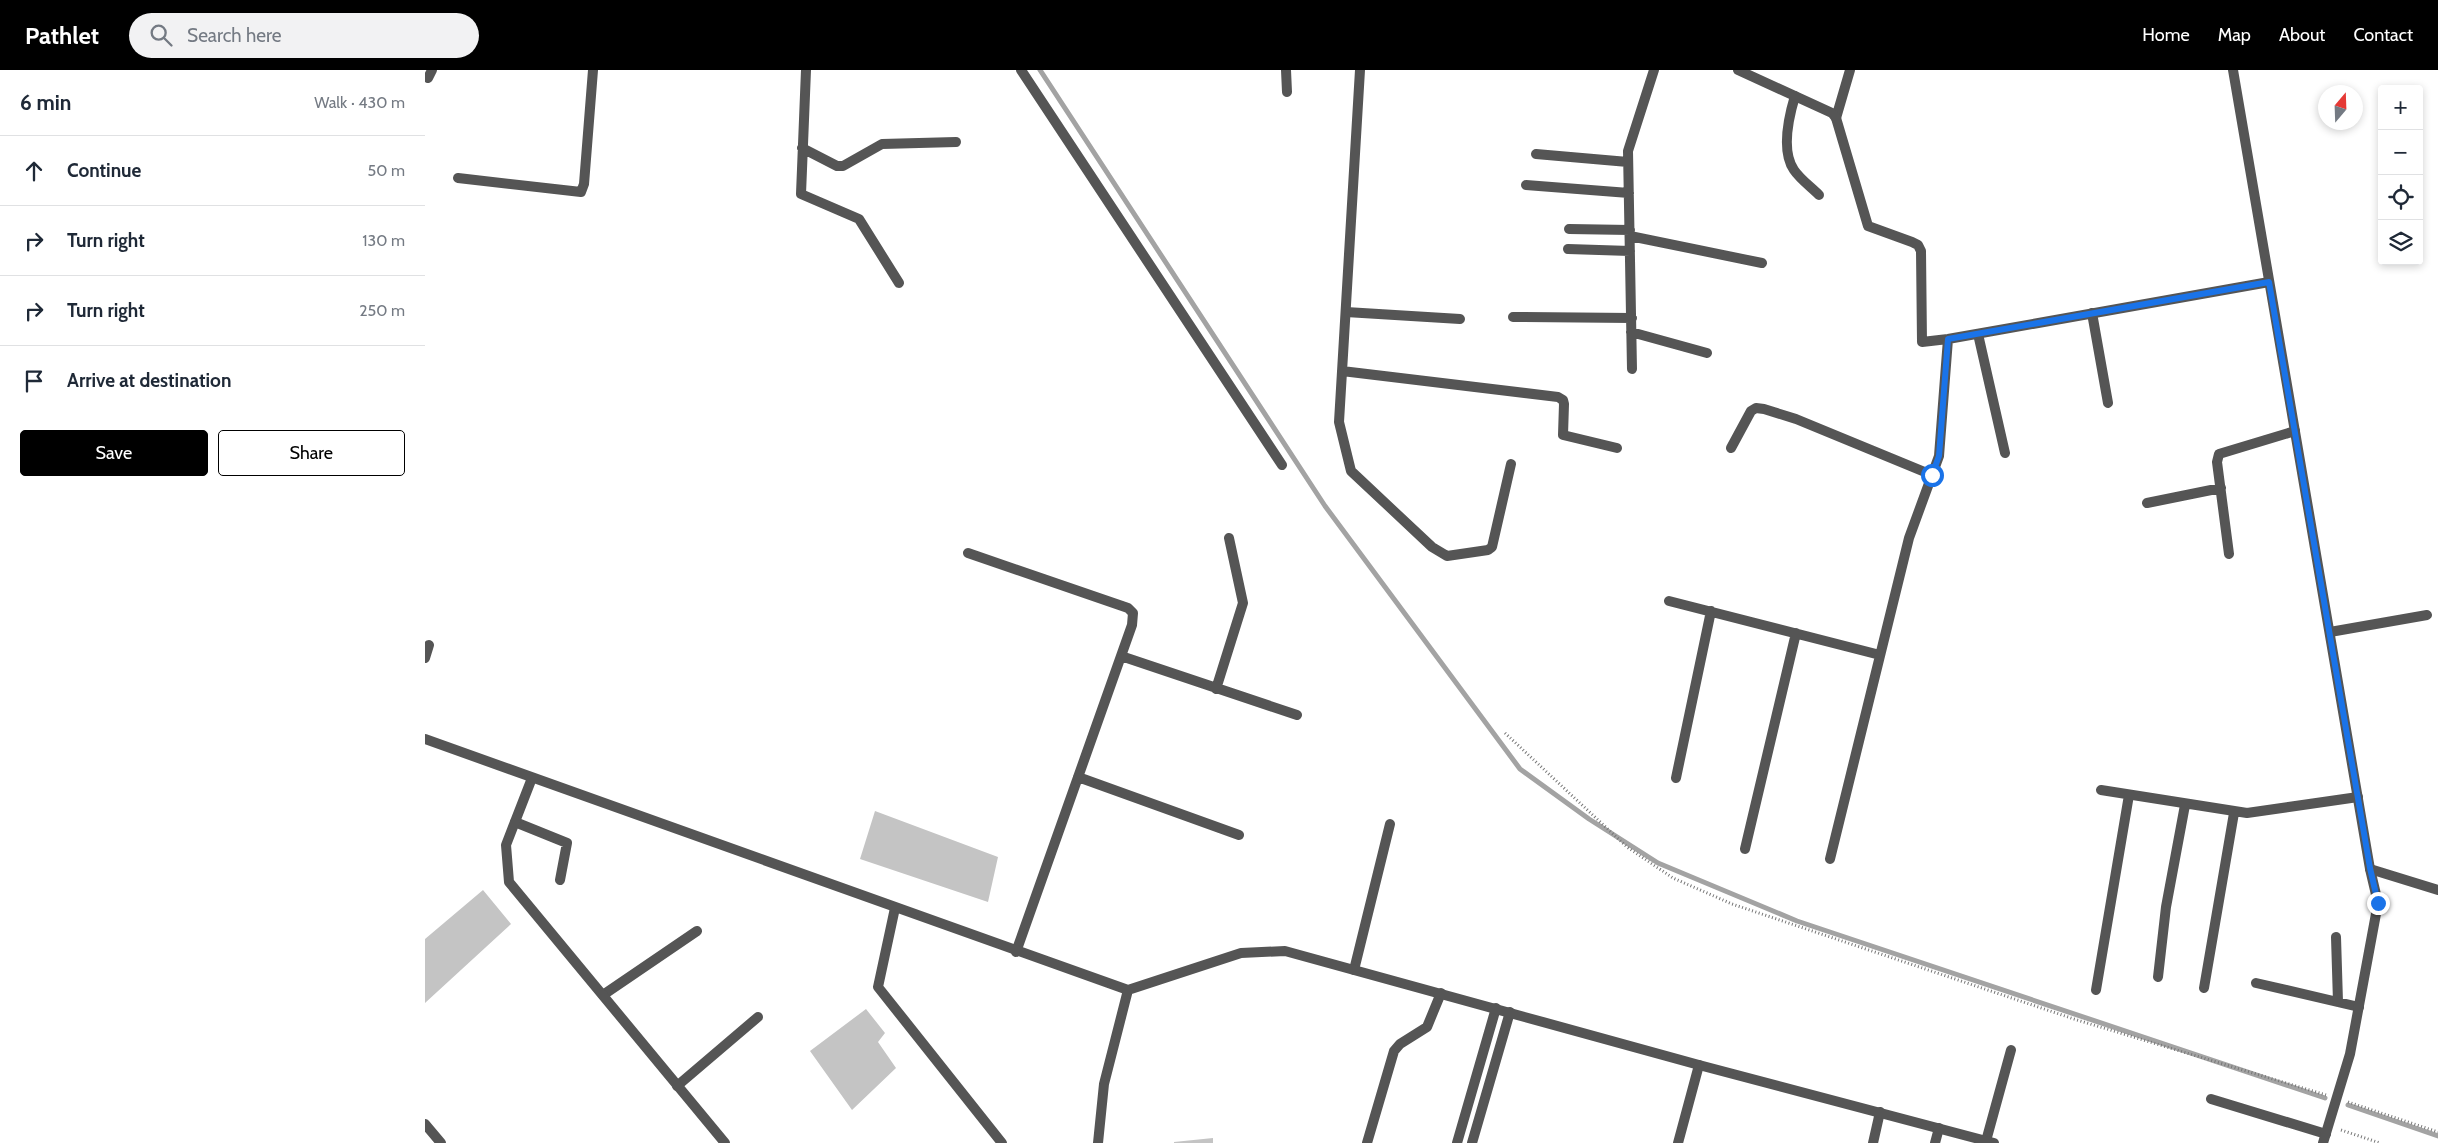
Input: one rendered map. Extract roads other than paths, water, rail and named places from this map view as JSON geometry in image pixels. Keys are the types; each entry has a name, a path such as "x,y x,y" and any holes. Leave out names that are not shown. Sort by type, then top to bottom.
{"street":[{"path":"458,178 581,192 584,184 593,70"},
{"path":"806,70 801,194 859,220 899,283"},
{"path":"1021,70 1281,465"},
{"path":"1286,70 1287,92"},
{"path":"1359,70 1339,422 1351,471 1440,553 1447,556 1488,550 1492,546 1511,464"},
{"path":"1631,369 1631,251 1628,162 1630,142 1654,70"},
{"path":"1738,70 1832,113 1836,118 1867,226 1912,242 1918,245 1921,251 1922,342 1978,334 2269,282"},
{"path":"1836,118 1850,70"},
{"path":"2211,1099 2326,1134 2350,1054 2378,903 2370,868 2233,70"},
{"path":"1795,96 1786,132 1791,164 1793,170 1819,195"},
{"path":"802,148 837,166 843,166 882,144 956,142"},
{"path":"1536,154 1628,162"},
{"path":"1526,185 1629,193"},
{"path":"1569,229 1630,233 1762,263"},
{"path":"1568,249 1631,251"},
{"path":"1346,312 1460,319"},
{"path":"2092,314 2108,403"},
{"path":"1513,317 1631,318"},
{"path":"1631,332 1707,353"},
{"path":"1978,334 2005,453"},
{"path":"1830,859 1912,528 1939,456 1948,339"},
{"path":"1342,371 1558,397 1563,400 1564,404 1563,435 1617,448"},
{"path":"1731,448 1751,411 1756,408 1765,409 1796,419 1932,475"},
{"path":"2229,554 2217,462 2219,454 2295,431"},
{"path":"2147,503 2221,488"},
{"path":"1216,688 1243,603 1229,538"},
{"path":"968,554 1128,608 1133,613 1132,624 1121,656 1016,952"},
{"path":"1669,601 1880,655"},
{"path":"1676,778 1711,611"},
{"path":"2330,632 2427,615"},
{"path":"1745,849 1796,633"},
{"path":"425,658 429,645"},
{"path":"1121,656 1297,715"},
{"path":"425,739 1016,952 1128,990 1241,953 1285,951 1699,1065 1990,1142 2011,1050"},
{"path":"1078,777 1239,835"},
{"path":"532,778 506,845 509,882 725,1143"},
{"path":"2101,790 2234,813 2259,812 2358,798"},
{"path":"2096,990 2129,795"},
{"path":"2158,977 2166,907 2185,805"},
{"path":"2204,988 2234,813"},
{"path":"515,822 567,843 560,880"},
{"path":"1355,970 1390,824"},
{"path":"2370,868 2438,890"},
{"path":"895,908 878,987 1002,1143"},
{"path":"603,995 697,931"},
{"path":"2336,936 2338,1002"},
{"path":"2256,983 2359,1007"},
{"path":"1098,1143 1104,1084 1128,990"},
{"path":"1367,1143 1394,1051 1400,1044 1427,1027 1441,993"},
{"path":"1457,1143 1497,1008"},
{"path":"1472,1143 1510,1012"},
{"path":"677,1086 758,1017"},
{"path":"1679,1143 1699,1065"},
{"path":"1873,1143 1880,1112"},
{"path":"425,1124 441,1143"},
{"path":"1935,1143 1939,1128"}],"waterway":[{"path":"1040,70 1325,506 1520,769 1589,819 1658,863 1797,921 2325,1098"},
{"path":"2348,1105 2438,1136"}]}
